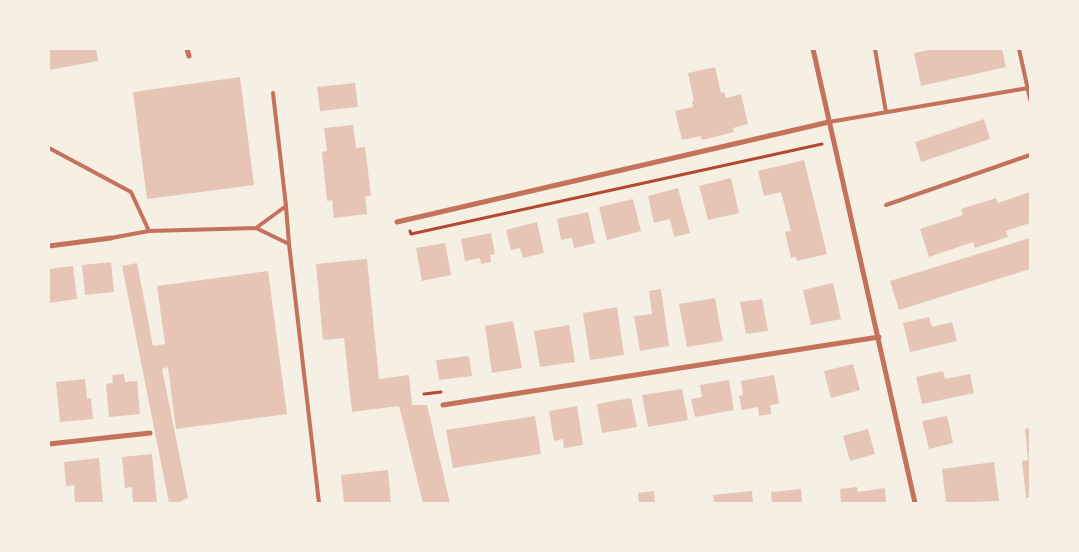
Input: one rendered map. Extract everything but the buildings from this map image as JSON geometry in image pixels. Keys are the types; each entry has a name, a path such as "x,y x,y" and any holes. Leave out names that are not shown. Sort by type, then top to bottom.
{"street":[{"path":"187,49 189,56"},
{"path":"812,49 879,337 915,503"},
{"path":"397,222 829,122"},
{"path":"49,246 111,238"},
{"path":"444,405 879,337"},
{"path":"49,444 150,434"}],"lane":[{"path":"875,49 886,112"},
{"path":"1019,49 1030,99"},
{"path":"829,122 1028,88"},
{"path":"273,92 319,503"},
{"path":"49,148 131,192 149,231"},
{"path":"886,205 1030,154"},
{"path":"256,228 286,206"},
{"path":"111,238 149,231 256,228 289,244"}],"path":[{"path":"407,220 411,234 823,144"}]}
